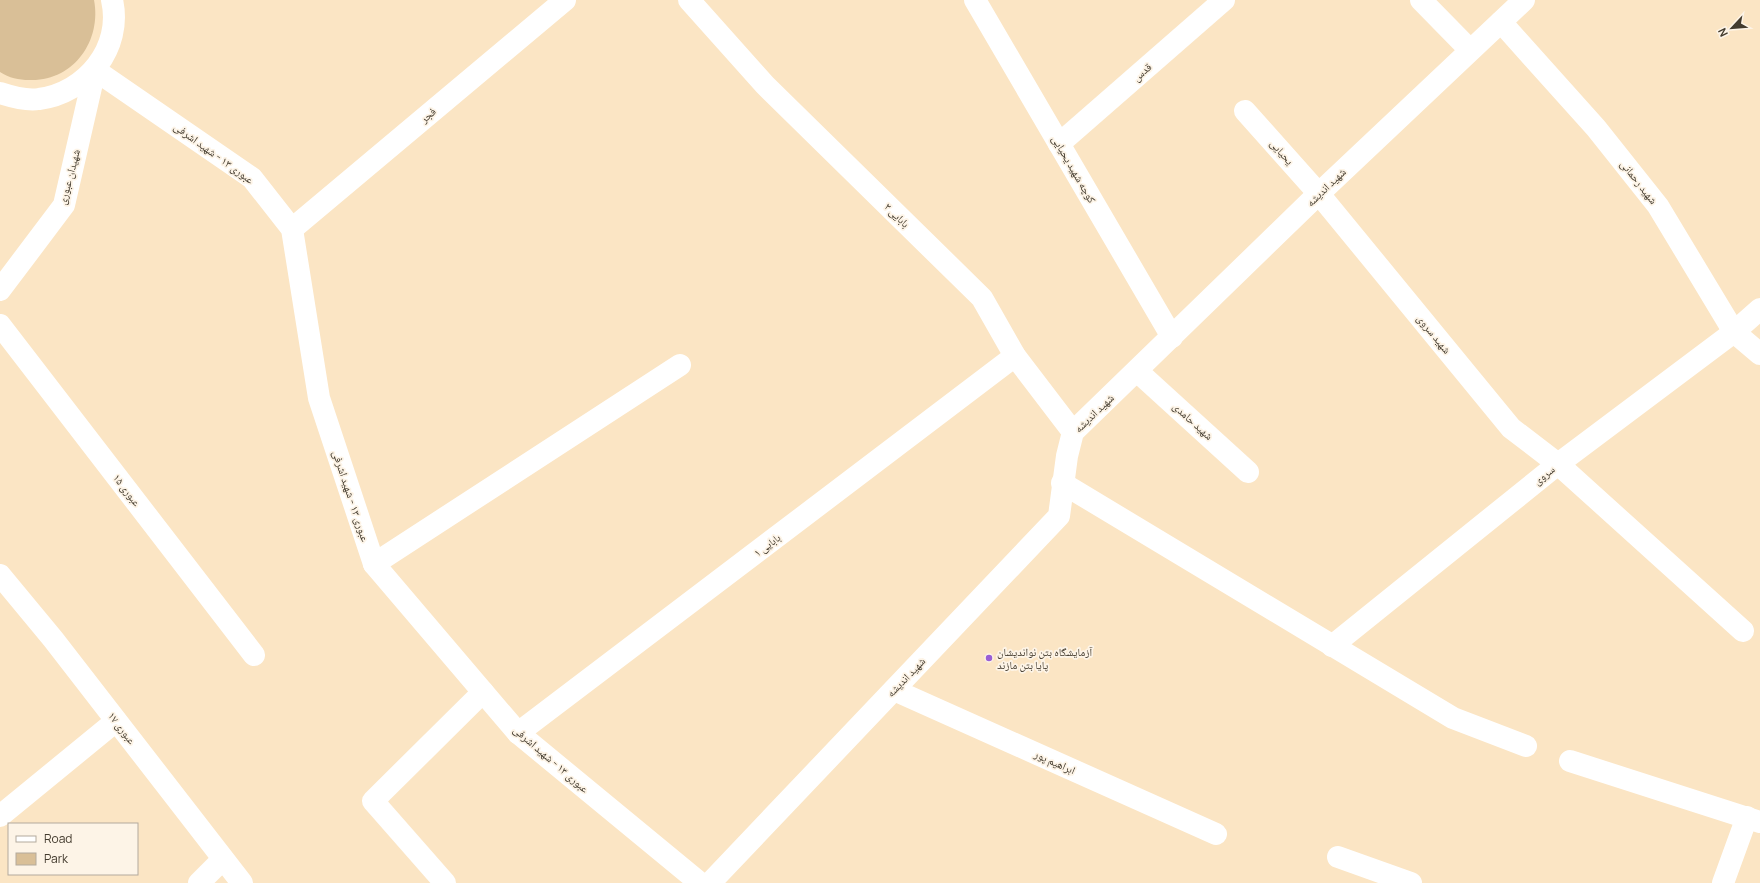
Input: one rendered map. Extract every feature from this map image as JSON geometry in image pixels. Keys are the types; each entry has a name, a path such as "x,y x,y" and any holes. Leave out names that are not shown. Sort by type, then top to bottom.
{"street":[{"path":"0,93 16,98 38,99 59,94 79,84 95,70 107,51 113,30 114,9 112,0"},
{"name":"فجر","path":"292,229 565,0"},
{"name":"بابایی ۲","path":"689,0 765,85 982,298 1015,356 1073,432"},
{"name":"کوچه شهید یحیایی","path":"975,0 1172,337"},
{"name":"قدس","path":"1059,144 1224,0"},
{"path":"1421,0 1470,50"},
{"name":"شهید اندیشه","path":"710,883 1059,516 1062,483 1073,432 1138,371 1318,194 1524,0"},
{"name":"شهید رحمانی","path":"1501,22 1596,128 1658,206 1734,332 1760,354"},
{"name":"عبوری ۱۳ - شهید اشرفی","path":"95,70 252,178 292,229 319,398 374,564 518,733 700,883"},
{"name":"شهیدان عبوری","path":"0,290 64,205 95,70"},
{"name":"یحیایی","path":"1245,111 1318,194"},
{"name":"شهید سروی","path":"1318,194 1511,428 1558,464 1743,631"},
{"name":"سروی","path":"1332,646 1558,464 1734,332 1760,309"},
{"name":"عبوری ۱۵","path":"0,325 254,655"},
{"name":"بابایی ۱","path":"518,733 1015,356"},
{"path":"374,564 680,366"},
{"name":"شهید حامدی","path":"1138,371 1248,472"},
{"path":"1062,483 1453,718 1526,746"},
{"name":"عبوری ۱۷","path":"0,575 242,883"},
{"name":"ابراهیم پور","path":"894,690 1216,834"},
{"path":"445,883 372,801 484,692"},
{"path":"0,816 116,721"},
{"path":"1570,761 1753,820 1723,883"},
{"path":"1338,857 1411,883"},
{"path":"200,883 223,860"}],"green space":[{"path":"0,0 94,0 95,15 89,44 81,56 71,66 59,74 45,79 29,80 22,80 7,76 0,72"}],"place":[{"name":"آزمایشگاه بتن نواندیشان پایا بتن مازند","path":"989,658"}]}
